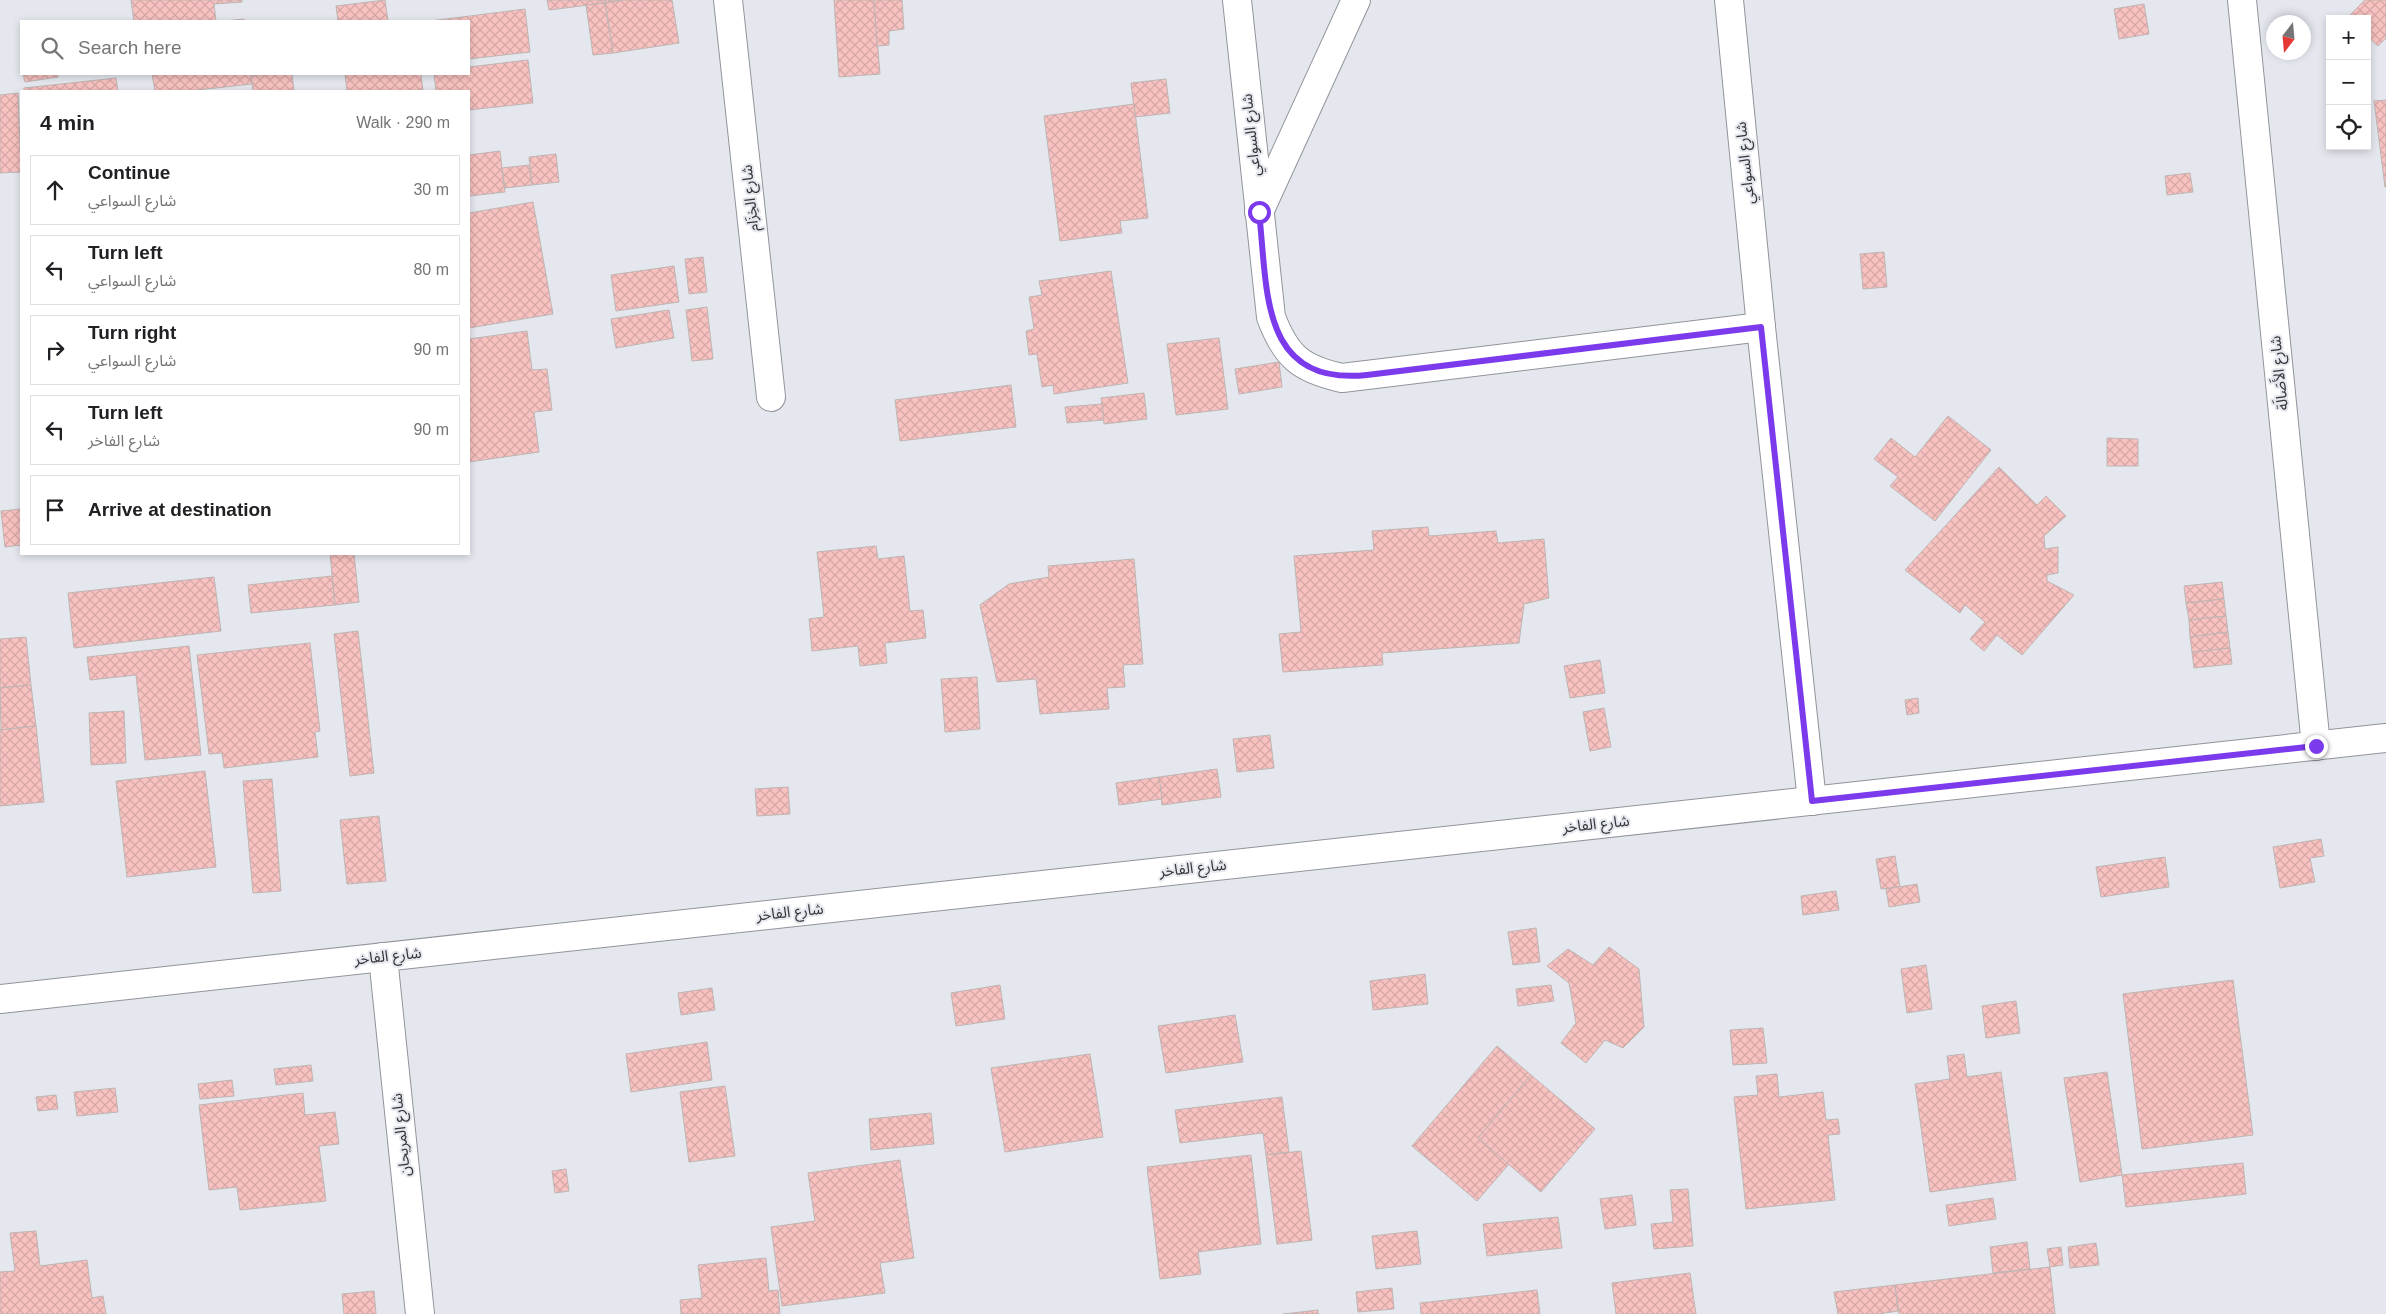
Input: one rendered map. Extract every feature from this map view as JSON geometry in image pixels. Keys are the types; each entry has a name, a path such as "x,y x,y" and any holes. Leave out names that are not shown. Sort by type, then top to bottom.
{"street":[{"name":"شارع الخِزَام","path":"728,0 771,397"},
{"name":"شارع السواعي","path":"1237,0 1271,316 1280,340 1296,360 1318,373 1342,378 1761,327"},
{"path":"1259,212 1356,0"},
{"name":"شارع السواعي","path":"1729,0 1761,327 1812,801"},
{"name":"شارع الأَصَالَة","path":"2242,0 2316,746"},
{"name":"شارع الفاخر","path":"0,999 2386,738"},
{"name":"شارع المريحان","path":"383,957 420,1314"}],"building":[{"path":"131,0 242,0 242,2 214,4 216,20 134,20"},
{"path":"385,0 388,20 338,20 336,6"},
{"path":"547,0 605,0 605,3 549,10"},
{"path":"605,0 623,0 605,3"},
{"path":"623,0 672,0 679,43 613,53 605,3"},
{"path":"834,0 874,0 880,74 839,77"},
{"path":"874,0 902,0 904,29 889,31 889,45 877,46"},
{"path":"2365,0 2386,0 2386,38 2378,46 2371,40 2371,15 2350,15"},
{"path":"605,3 613,53 593,55 586,5"},
{"path":"2144,4 2149,34 2119,39 2114,9"},
{"path":"525,9 530,52 470,59 470,20 438,20"},
{"path":"528,60 533,103 470,110 470,90 436,90 434,75 470,75 470,67"},
{"path":"23,75 58,75 58,77 25,82"},
{"path":"152,75 251,75 252,84 197,90 155,90"},
{"path":"251,75 292,75 294,90 253,90"},
{"path":"345,75 421,75 423,90 347,90"},
{"path":"116,78 118,90 24,90 24,88"},
{"path":"1166,79 1170,113 1135,117 1131,83"},
{"path":"18,93 20,172 0,173 0,95"},
{"path":"2386,100 2386,187 2385,187 2374,101"},
{"path":"1134,104 1148,218 1120,221 1122,233 1060,241 1044,116"},
{"path":"500,151 505,192 470,196 470,155"},
{"path":"556,154 559,182 532,185 529,157"},
{"path":"529,165 532,185 505,188 502,168"},
{"path":"2190,173 2193,192 2167,195 2165,176"},
{"path":"533,202 553,314 470,328 470,213"},
{"path":"1884,252 1887,287 1863,289 1860,254"},
{"path":"703,257 707,292 689,294 685,259"},
{"path":"674,266 679,302 616,311 611,275"},
{"path":"1111,271 1128,383 1054,394 1053,385 1042,387 1037,354 1029,355 1026,331 1034,329 1029,297 1042,295 1039,281"},
{"path":"707,307 713,359 692,361 686,310"},
{"path":"669,310 674,338 616,348 611,319"},
{"path":"527,331 532,370 547,369 552,410 534,412 539,452 470,462 470,339"},
{"path":"1219,338 1228,409 1176,415 1167,344"},
{"path":"1279,362 1282,387 1239,394 1235,369"},
{"path":"1011,385 1016,427 900,441 895,400"},
{"path":"1144,393 1147,419 1104,424 1101,398"},
{"path":"1102,404 1104,420 1067,423 1065,407"},
{"path":"1948,416 1991,450 1935,521 1890,486 1898,477 1874,459 1891,438 1915,457"},
{"path":"2107,438 2138,439 2138,466 2107,466"},
{"path":"1999,467 2037,505 2046,496 2066,516 2044,536 2045,549 2058,547 2058,573 2047,575 2047,581 2074,595 2022,655 1997,635 1984,651 1970,639 1985,622 1965,605 1960,613 1905,570"},
{"path":"20,509 20,545 5,547 1,511"},
{"path":"1428,527 1429,536 1496,531 1498,543 1544,539 1549,598 1524,604 1519,643 1382,653 1383,665 1283,672 1279,634 1301,632 1294,556 1374,550 1372,531"},
{"path":"876,546 878,559 904,556 910,611 923,610 926,638 885,643 887,663 860,666 858,646 812,651 809,619 824,617 817,552"},
{"path":"330,555 354,555 359,602 335,605"},
{"path":"1134,559 1143,664 1123,665 1125,687 1107,688 1109,709 1040,714 1036,679 997,682 980,605 1009,584 1049,577 1048,566"},
{"path":"332,576 335,605 251,613 248,585"},
{"path":"214,577 221,631 74,648 68,593"},
{"path":"2222,582 2224,599 2186,603 2184,586"},
{"path":"2224,599 2226,616 2189,620 2186,603"},
{"path":"2226,616 2228,632 2190,637 2189,620"},
{"path":"358,631 374,773 350,776 334,634"},
{"path":"2228,632 2230,648 2192,652 2190,637"},
{"path":"26,637 31,685 0,688 0,639"},
{"path":"310,643 320,731 315,732 318,757 224,768 222,753 209,754 197,655"},
{"path":"189,646 201,755 145,760 136,675 90,680 87,657"},
{"path":"2230,648 2232,664 2194,668 2192,652"},
{"path":"1600,660 1605,693 1570,698 1564,666"},
{"path":"977,677 980,729 945,732 941,679"},
{"path":"31,685 36,726 1,730 0,688"},
{"path":"1918,698 1919,713 1907,715 1905,700"},
{"path":"1604,708 1611,747 1590,751 1583,712"},
{"path":"124,711 126,763 91,765 89,713"},
{"path":"36,726 44,802 0,806 0,730"},
{"path":"1270,735 1274,768 1237,772 1233,739"},
{"path":"1217,769 1221,797 1162,805 1159,777"},
{"path":"205,771 216,867 127,877 116,781"},
{"path":"1159,777 1162,799 1119,805 1116,783"},
{"path":"272,779 281,891 253,893 243,781"},
{"path":"788,787 790,814 757,816 755,789"},
{"path":"379,816 386,881 347,884 340,820"},
{"path":"2321,839 2324,856 2310,858 2315,882 2280,888 2273,847"},
{"path":"1895,856 1900,887 1881,889 1876,859"},
{"path":"2165,857 2169,887 2101,897 2096,867"},
{"path":"1917,884 1920,902 1889,907 1886,889"},
{"path":"1836,891 1839,910 1803,915 1801,896"},
{"path":"1536,928 1540,962 1513,965 1508,932"},
{"path":"1609,947 1639,969 1644,1027 1623,1048 1605,1040 1586,1063 1561,1043 1576,1023 1569,983 1547,966 1568,949 1593,965"},
{"path":"1926,965 1932,1009 1907,1013 1901,969"},
{"path":"1425,974 1428,1004 1373,1010 1370,981"},
{"path":"2233,980 2253,1135 2142,1149 2123,994"},
{"path":"1000,985 1005,1019 956,1026 951,993"},
{"path":"1551,985 1554,1001 1518,1006 1516,989"},
{"path":"712,988 715,1010 681,1015 678,993"},
{"path":"2016,1001 2020,1033 1986,1038 1982,1006"},
{"path":"1235,1015 1243,1062 1166,1073 1158,1026"},
{"path":"1763,1028 1767,1063 1733,1065 1730,1030"},
{"path":"707,1042 712,1080 631,1092 626,1054"},
{"path":"1497,1046 1531,1075 1478,1138 1509,1164 1477,1201 1412,1146"},
{"path":"1090,1054 1103,1137 1005,1152 991,1068"},
{"path":"1964,1054 1967,1077 2001,1072 2016,1180 1930,1192 1915,1084 1950,1079 1947,1056"},
{"path":"311,1065 313,1081 276,1085 274,1069"},
{"path":"2107,1072 2122,1175 2080,1182 2064,1078"},
{"path":"1777,1074 1779,1097 1823,1092 1826,1120 1838,1119 1840,1134 1828,1135 1835,1200 1746,1209 1734,1097 1758,1095 1756,1076"},
{"path":"1531,1075 1595,1129 1541,1192 1478,1138"},
{"path":"232,1080 234,1096 200,1099 198,1084"},
{"path":"725,1086 735,1156 689,1162 680,1092"},
{"path":"115,1088 118,1112 77,1116 74,1092"},
{"path":"303,1093 305,1115 335,1112 339,1144 319,1146 326,1201 240,1210 237,1187 209,1190 199,1105"},
{"path":"56,1095 58,1109 38,1111 36,1097"},
{"path":"1282,1097 1289,1152 1266,1155 1263,1133 1180,1143 1175,1110"},
{"path":"931,1113 934,1144 871,1150 869,1119"},
{"path":"1301,1151 1312,1240 1277,1244 1266,1155"},
{"path":"1251,1155 1261,1244 1198,1252 1201,1274 1160,1279 1147,1167"},
{"path":"900,1160 914,1258 880,1263 885,1293 782,1306 771,1227 815,1221 808,1173"},
{"path":"2243,1163 2246,1194 2126,1207 2122,1175"},
{"path":"566,1169 569,1191 555,1193 552,1171"},
{"path":"1688,1189 1693,1246 1654,1249 1651,1224 1673,1222 1670,1190"},
{"path":"1632,1195 1636,1225 1605,1229 1600,1199"},
{"path":"1993,1198 1996,1219 1949,1226 1946,1205"},
{"path":"1558,1217 1562,1248 1487,1256 1483,1224"},
{"path":"36,1231 40,1266 87,1260 92,1298 103,1296 106,1314 0,1314 0,1272 15,1271 10,1233"},
{"path":"1417,1231 1421,1264 1376,1269 1372,1236"},
{"path":"2027,1242 2030,1269 1993,1273 1990,1247"},
{"path":"2096,1243 2099,1265 2070,1268 2068,1247"},
{"path":"2061,1247 2063,1265 2050,1267 2047,1249"},
{"path":"766,1258 769,1291 778,1290 780,1314 681,1314 680,1300 702,1298 698,1265"},
{"path":"2050,1267 2055,1314 1899,1314 1895,1285"},
{"path":"1690,1273 1696,1314 1616,1314 1612,1283"},
{"path":"1895,1285 1898,1311 1878,1314 1838,1314 1834,1292"},
{"path":"1392,1288 1394,1309 1358,1312 1356,1292"},
{"path":"1537,1290 1540,1314 1421,1314 1420,1303"},
{"path":"374,1291 376,1314 344,1314 342,1294"},
{"path":"1318,1310 1318,1314 1283,1314"}],"route":[{"path":"1259,212 1271,316 1280,340 1296,360 1318,373 1342,378 1761,327 1812,801 2316,746"}]}
